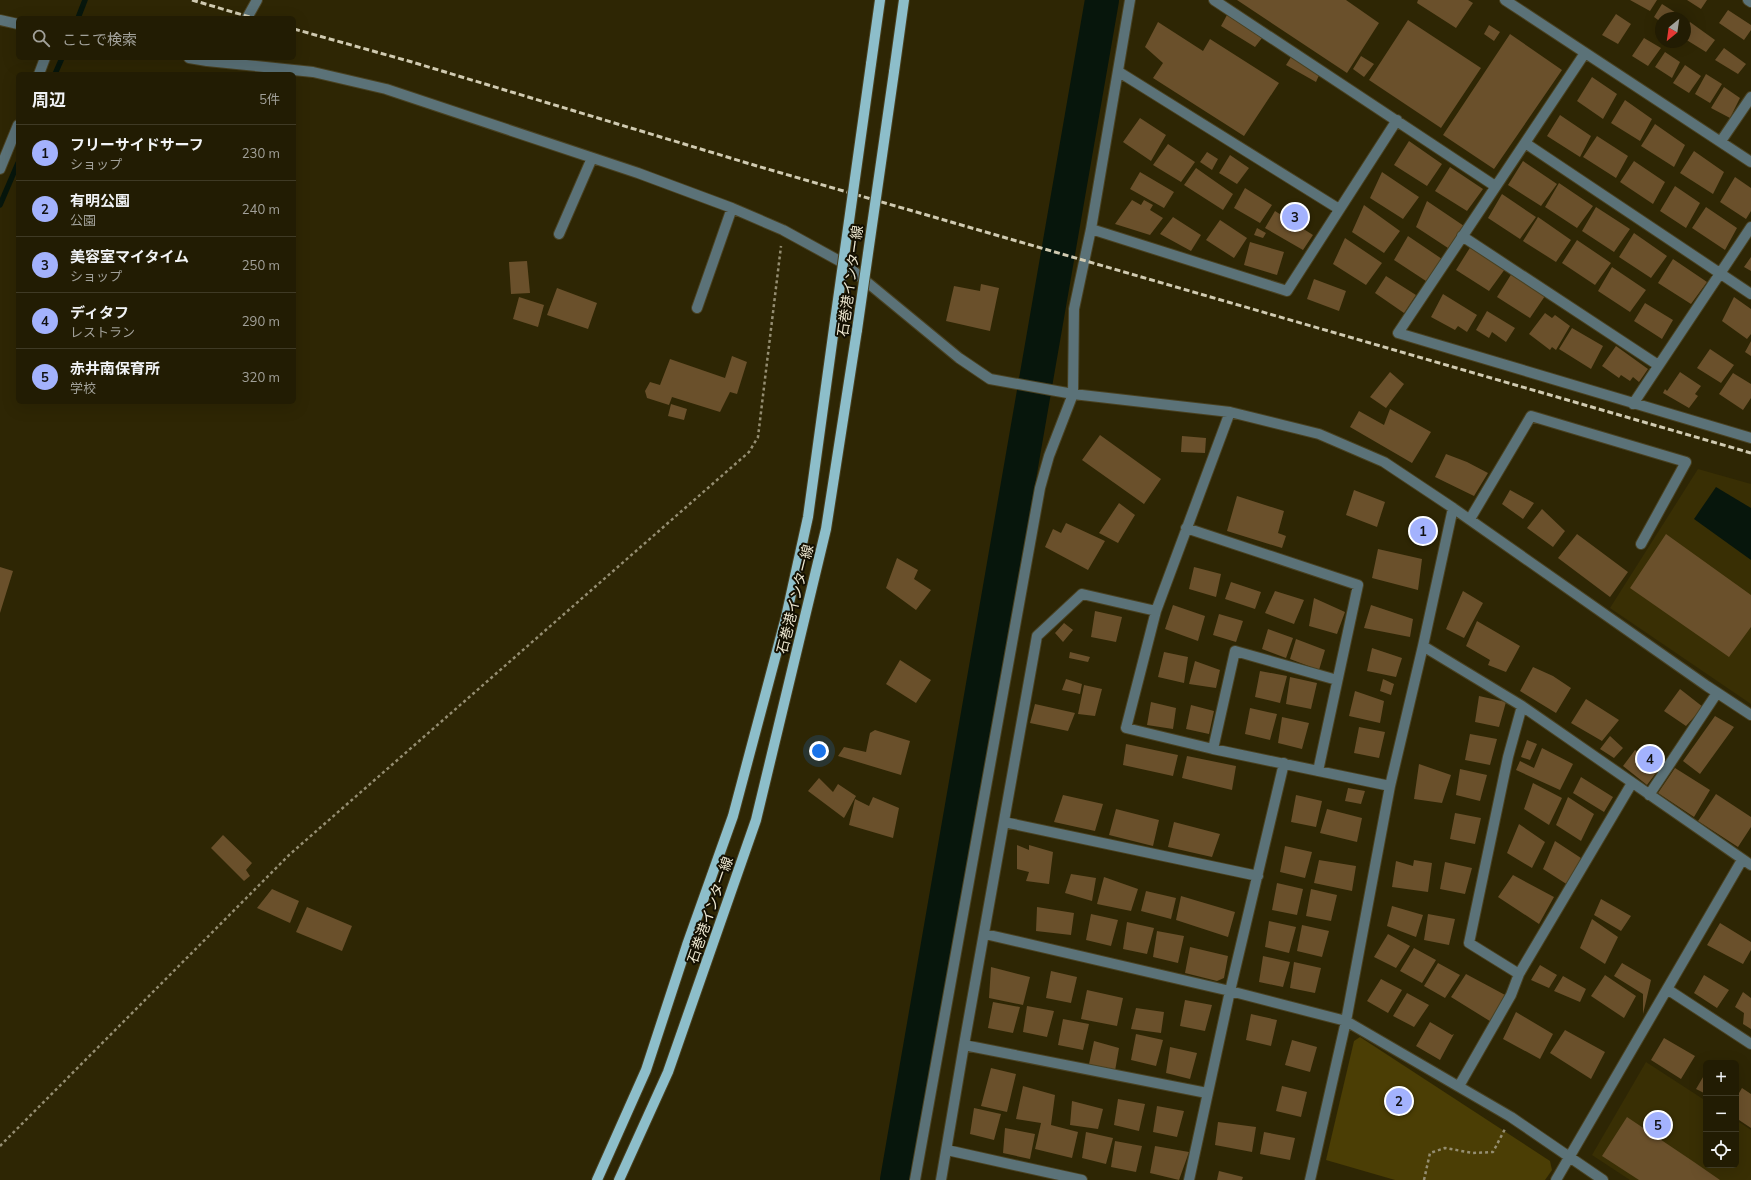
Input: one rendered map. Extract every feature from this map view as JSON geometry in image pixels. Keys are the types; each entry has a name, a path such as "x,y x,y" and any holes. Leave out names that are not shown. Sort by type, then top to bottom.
{"main road":[{"name":"石巻港インター線","path":"597,1180 646,1070 735,809 786,617 808,517 880,0"},
{"name":"石巻港インター線","path":"619,1180 668,1072 756,820 826,528 857,330 904,0"}],"street":[{"path":"248,16 257,0"},
{"path":"915,1180 1040,488 1049,456 1073,394 1074,309 1091,229 1119,72 1130,0"},
{"path":"1214,0 1495,186"},
{"path":"1505,0 1751,162"},
{"path":"0,20 16,24"},
{"path":"1585,53 1398,333 1751,438"},
{"path":"40,72 44,60"},
{"path":"222,60 238,61 270,71 313,72 386,89 592,158 732,208 783,230 845,264 959,358 990,378 1006,383 1057,392 1230,412 1319,434 1384,462 1470,519 1717,693 1751,715"},
{"path":"1119,72 1339,209"},
{"path":"1721,141 1751,97"},
{"path":"1091,229 1287,292 1397,120"},
{"path":"0,169 16,130"},
{"path":"1525,143 1751,294"},
{"path":"559,234 592,158"},
{"path":"697,308 732,208"},
{"path":"1633,404 1751,227"},
{"path":"1462,236 1658,365"},
{"path":"1230,412 1156,611 1126,728 1213,750 1284,763 1390,786"},
{"path":"1470,519 1531,416 1686,462 1641,544"},
{"path":"1310,1180 1346,1020 1390,786 1423,646 1453,508"},
{"path":"1186,528 1358,585 1318,771"},
{"path":"941,1180 1037,636 1082,594 1156,611"},
{"path":"1423,646 1522,706 1746,863 1667,989 1570,1159 1556,1180"},
{"path":"1213,750 1235,651 1337,680"},
{"path":"1649,794 1717,693"},
{"path":"1519,974 1469,943 1508,757 1522,706"},
{"path":"1189,1180 1230,991 1284,763"},
{"path":"1459,1086 1511,995 1519,974 1632,783"},
{"path":"1004,822 1258,876"},
{"path":"985,934 1230,991 1346,1020 1511,1117 1570,1159 1603,1180"},
{"path":"1667,989 1751,1044"},
{"path":"964,1046 1207,1092"},
{"path":"947,1150 1082,1180"}],"path":[{"path":"0,1146 289,855 749,452 758,437 783,230"},
{"path":"1424,1180 1430,1153 1444,1148 1473,1153 1493,1152 1511,1117"}],"shaded area":[{"path":"1698,469 1751,484 1751,704 1610,608"},
{"path":"1716,487 1751,508 1751,560 1694,519"},
{"path":"1360,1037 1550,1161 1552,1170 1545,1180 1395,1180 1326,1160 1354,1041"},
{"path":"1646,1062 1703,1099 1703,1168 1739,1168 1739,1122 1751,1130 1751,1180 1630,1180 1592,1155"}],"building":[{"path":"1237,0 1346,0 1379,23 1347,73"},
{"path":"1418,0 1468,0 1473,3 1456,28 1417,3"},
{"path":"1630,0 1657,0 1650,11"},
{"path":"1687,0 1707,0 1701,9"},
{"path":"1662,4 1675,12 1657,12"},
{"path":"1728,10 1751,25 1751,30 1744,40 1719,23"},
{"path":"1616,14 1631,24 1618,44 1602,35"},
{"path":"1227,15 1262,38 1255,47 1221,26"},
{"path":"1408,20 1481,68 1441,128 1369,80"},
{"path":"1158,22 1203,51 1210,39 1279,83 1244,136 1153,78 1163,63 1145,47"},
{"path":"1691,23 1715,40 1706,52 1691,43"},
{"path":"1489,25 1500,32 1494,41 1484,34"},
{"path":"1510,34 1562,70 1494,169 1443,135"},
{"path":"1644,38 1655,44 1655,48 1661,48 1648,66 1632,56"},
{"path":"1724,48 1746,64 1738,74 1715,60"},
{"path":"1665,52 1680,62 1672,78 1655,67"},
{"path":"1361,56 1374,64 1364,77 1353,69"},
{"path":"1291,57 1320,73 1316,82 1286,65"},
{"path":"1685,65 1701,76 1689,93 1673,83"},
{"path":"1706,74 1722,84 1710,103 1695,94"},
{"path":"1592,77 1617,94 1603,119 1577,101"},
{"path":"1724,87 1740,98 1730,118 1711,108"},
{"path":"1625,100 1652,119 1640,141 1611,123"},
{"path":"1560,115 1591,136 1580,157 1547,136"},
{"path":"1140,118 1166,135 1151,161 1123,142"},
{"path":"1655,124 1685,145 1674,167 1641,146"},
{"path":"1597,136 1628,156 1616,178 1583,157"},
{"path":"1409,141 1442,164 1427,186 1394,165"},
{"path":"1168,144 1195,162 1181,182 1153,165"},
{"path":"1694,151 1724,172 1713,194 1680,173"},
{"path":"1207,152 1218,159 1212,170 1200,162"},
{"path":"1230,155 1249,168 1237,184 1219,173"},
{"path":"1523,161 1557,184 1541,206 1508,185"},
{"path":"1634,161 1665,182 1653,204 1620,182"},
{"path":"1450,167 1483,189 1467,211 1435,191"},
{"path":"1196,168 1233,194 1223,210 1184,185"},
{"path":"1140,172 1174,192 1164,208 1130,189"},
{"path":"1382,172 1419,197 1403,219 1370,198"},
{"path":"1735,177 1751,188 1751,211 1746,219 1720,202"},
{"path":"1559,183 1593,206 1577,228 1545,207"},
{"path":"1675,186 1700,203 1686,228 1660,211"},
{"path":"1245,188 1272,205 1260,223 1234,208"},
{"path":"1502,194 1536,217 1520,239 1488,218"},
{"path":"1132,200 1141,205 1144,200 1153,205 1150,210 1163,218 1150,235 1115,224"},
{"path":"1427,201 1464,226 1448,248 1416,227"},
{"path":"1364,205 1400,231 1384,253 1352,232"},
{"path":"1596,207 1630,229 1614,252 1582,231"},
{"path":"1706,207 1737,228 1725,250 1692,228"},
{"path":"1275,211 1313,235 1303,250 1265,228"},
{"path":"1173,217 1201,235 1191,251 1160,234"},
{"path":"1538,217 1571,240 1556,262 1523,241"},
{"path":"1220,220 1247,238 1234,258 1206,240"},
{"path":"1257,228 1266,233 1263,238 1254,235"},
{"path":"1634,233 1667,256 1651,278 1619,257"},
{"path":"1408,236 1442,259 1426,281 1394,260"},
{"path":"1345,238 1382,263 1366,285 1333,264"},
{"path":"1577,240 1611,263 1595,285 1562,263"},
{"path":"1250,242 1284,252 1277,275 1244,265"},
{"path":"1471,246 1505,269 1489,291 1456,270"},
{"path":"1751,257 1751,271 1744,267"},
{"path":"1673,259 1707,282 1691,304 1658,283"},
{"path":"527,261 530,293 511,294 509,262"},
{"path":"1612,267 1646,290 1630,312 1598,291"},
{"path":"1512,273 1545,296 1530,318 1497,297"},
{"path":"1386,276 1416,295 1404,313 1375,293"},
{"path":"1314,279 1346,291 1339,311 1307,299"},
{"path":"981,284 999,288 990,331 946,321 954,286 980,291"},
{"path":"557,288 597,303 588,329 547,315"},
{"path":"1443,294 1477,315 1467,332 1458,326 1455,330 1431,317"},
{"path":"519,297 544,305 538,327 513,319"},
{"path":"1734,297 1751,309 1751,334 1747,339 1722,321"},
{"path":"1645,303 1673,320 1662,339 1634,321"},
{"path":"1487,311 1515,328 1506,342 1492,332 1489,338 1476,330"},
{"path":"1545,313 1552,318 1555,315 1570,326 1556,350 1552,347 1550,350 1529,334"},
{"path":"1572,328 1603,346 1591,369 1559,349"},
{"path":"1751,341 1751,356 1745,352"},
{"path":"1616,346 1648,369 1639,382 1633,377 1630,381 1621,375 1619,378 1602,366"},
{"path":"1710,349 1734,365 1721,383 1697,368"},
{"path":"732,356 747,362 737,394 730,392 720,412 672,397 669,405 647,398 645,391 650,382 660,385 670,359 725,378"},
{"path":"1390,372 1404,384 1386,408 1370,397"},
{"path":"1680,372 1701,386 1695,394 1698,396 1689,408 1663,393 1665,389 1667,391"},
{"path":"1733,373 1751,384 1751,398 1743,410 1719,394"},
{"path":"671,404 687,409 684,420 668,416"},
{"path":"1390,409 1431,432 1412,463 1350,427 1359,411 1384,425"},
{"path":"1100,435 1161,479 1144,504 1082,460"},
{"path":"1182,436 1206,438 1205,453 1181,452"},
{"path":"1446,454 1467,462 1488,473 1474,496 1435,477"},
{"path":"1354,490 1385,502 1377,527 1346,515"},
{"path":"1510,490 1534,503 1523,519 1502,504"},
{"path":"1237,496 1284,511 1278,533 1286,536 1282,548 1227,531"},
{"path":"1119,503 1135,515 1118,543 1099,533"},
{"path":"1542,509 1565,531 1553,547 1527,528"},
{"path":"1066,523 1105,541 1088,570 1045,547 1053,529 1061,533"},
{"path":"1577,534 1628,572 1610,597 1558,558"},
{"path":"1666,534 1751,595 1751,627 1729,657 1630,588"},
{"path":"1378,549 1422,559 1418,590 1372,578"},
{"path":"897,558 918,570 914,579 931,590 916,610 886,588"},
{"path":"0,567 13,571 0,613"},
{"path":"1194,567 1221,574 1216,597 1189,589"},
{"path":"1231,582 1261,592 1255,609 1225,599"},
{"path":"1275,591 1304,600 1294,624 1265,613"},
{"path":"1463,591 1483,603 1464,638 1446,629"},
{"path":"1314,598 1345,612 1337,634 1309,626"},
{"path":"1173,605 1205,616 1198,641 1165,629"},
{"path":"1371,605 1413,619 1410,637 1364,628"},
{"path":"1095,611 1122,617 1116,642 1091,637"},
{"path":"1219,614 1243,621 1236,642 1213,635"},
{"path":"1477,621 1520,646 1506,672 1488,665 1490,660 1466,646"},
{"path":"1064,623 1073,630 1063,642 1055,633"},
{"path":"1268,629 1293,638 1286,658 1262,649"},
{"path":"1296,639 1325,650 1319,670 1290,659"},
{"path":"1372,648 1402,658 1396,677 1367,671"},
{"path":"1070,652 1090,657 1088,662 1069,658"},
{"path":"1164,652 1188,657 1184,683 1158,677"},
{"path":"900,660 931,680 916,703 886,684"},
{"path":"1195,661 1220,670 1216,688 1189,684"},
{"path":"1533,667 1553,676 1571,688 1556,713 1520,691"},
{"path":"1260,671 1287,676 1280,703 1255,697"},
{"path":"1290,677 1317,683 1311,709 1286,704"},
{"path":"1066,679 1082,684 1080,694 1062,690"},
{"path":"1383,679 1394,684 1391,695 1380,691"},
{"path":"1084,685 1102,689 1095,716 1078,714"},
{"path":"1680,689 1703,707 1686,726 1664,711"},
{"path":"1355,691 1384,701 1380,723 1349,716"},
{"path":"1479,696 1506,702 1499,727 1475,722"},
{"path":"1586,699 1619,720 1602,741 1571,723"},
{"path":"1151,702 1176,708 1173,729 1147,725"},
{"path":"1035,704 1075,713 1068,731 1030,723"},
{"path":"1191,705 1214,711 1209,734 1186,729"},
{"path":"1250,708 1277,714 1270,740 1245,734"},
{"path":"1715,716 1734,727 1700,774 1683,761"},
{"path":"1282,717 1309,723 1302,749 1278,743"},
{"path":"1359,727 1385,732 1379,758 1354,753"},
{"path":"875,730 910,741 901,775 838,756 844,747 866,752 870,733"},
{"path":"1470,734 1497,739 1490,765 1465,760"},
{"path":"1610,736 1623,748 1614,758 1600,749"},
{"path":"1527,740 1537,744 1530,760 1521,757"},
{"path":"1126,744 1178,755 1173,776 1123,765"},
{"path":"1542,748 1573,764 1560,790 1516,770 1520,761 1534,768"},
{"path":"1635,750 1659,769 1647,785 1623,766"},
{"path":"1187,756 1236,766 1232,790 1182,778"},
{"path":"1419,764 1451,775 1442,803 1414,799"},
{"path":"1675,768 1710,790 1694,817 1658,793"},
{"path":"1460,769 1487,775 1480,801 1456,795"},
{"path":"1581,777 1613,797 1604,812 1573,793"},
{"path":"819,778 833,792 838,784 856,796 844,818 808,791"},
{"path":"1533,783 1562,798 1549,825 1524,809"},
{"path":"1348,788 1365,791 1361,804 1345,801"},
{"path":"1716,794 1751,817 1751,827 1738,847 1698,821"},
{"path":"1063,795 1103,804 1095,831 1054,822"},
{"path":"1296,795 1322,801 1316,827 1291,822"},
{"path":"873,797 899,808 893,838 849,825 855,799 869,806"},
{"path":"1568,797 1594,814 1581,841 1556,825"},
{"path":"1116,809 1159,820 1153,846 1109,835"},
{"path":"1327,809 1362,818 1357,842 1320,833"},
{"path":"1455,813 1481,818 1475,844 1450,839"},
{"path":"1174,822 1220,834 1212,857 1168,847"},
{"path":"1519,824 1545,842 1532,868 1507,853"},
{"path":"223,835 252,863 246,870 250,876 244,881 211,848"},
{"path":"1555,841 1581,858 1568,885 1543,869"},
{"path":"1017,845 1029,850 1029,845 1053,852 1049,884 1026,881 1029,872 1017,869"},
{"path":"1285,846 1312,852 1305,878 1280,872"},
{"path":"1319,860 1356,866 1352,891 1314,883"},
{"path":"1414,860 1432,863 1428,892 1392,887 1396,861 1413,866"},
{"path":"1445,862 1472,868 1465,894 1440,889"},
{"path":"1071,874 1096,878 1092,901 1065,893"},
{"path":"1513,875 1554,897 1539,924 1498,897"},
{"path":"1104,877 1138,889 1131,911 1097,904"},
{"path":"1277,883 1303,889 1297,915 1272,910"},
{"path":"272,889 299,901 290,923 257,908"},
{"path":"1311,889 1337,895 1331,921 1306,916"},
{"path":"1146,891 1176,898 1171,919 1141,911"},
{"path":"1181,896 1235,912 1228,937 1176,920"},
{"path":"1601,899 1631,916 1621,931 1594,915"},
{"path":"1392,906 1423,915 1416,937 1387,926"},
{"path":"307,907 352,926 342,951 296,932"},
{"path":"1037,907 1074,913 1071,935 1036,931"},
{"path":"1091,914 1118,920 1111,946 1086,940"},
{"path":"1428,914 1455,919 1449,945 1424,940"},
{"path":"1592,919 1618,937 1605,964 1580,948"},
{"path":"1269,921 1296,927 1289,953 1265,947"},
{"path":"1127,922 1154,928 1147,954 1123,949"},
{"path":"1720,923 1751,942 1751,950 1743,964 1707,945"},
{"path":"1302,925 1329,931 1322,957 1297,951"},
{"path":"1157,931 1184,936 1178,963 1153,957"},
{"path":"1388,934 1410,946 1396,968 1374,957"},
{"path":"1190,947 1228,956 1224,978 1217,981 1185,973"},
{"path":"1414,948 1436,960 1422,983 1400,971"},
{"path":"1263,956 1290,962 1283,987 1259,982"},
{"path":"1294,962 1321,968 1315,993 1290,988"},
{"path":"1438,963 1460,975 1445,998 1424,986"},
{"path":"1622,963 1651,980 1643,1014 1643,994 1614,976"},
{"path":"1540,965 1557,975 1549,988 1531,980"},
{"path":"991,967 1030,977 1023,1005 989,998"},
{"path":"1051,971 1077,977 1071,1003 1046,998"},
{"path":"1466,974 1507,996 1493,1023 1451,997"},
{"path":"1605,975 1636,996 1624,1018 1591,996"},
{"path":"1704,975 1729,990 1717,1008 1694,993"},
{"path":"1563,976 1586,989 1580,1002 1554,991"},
{"path":"1381,979 1402,990 1388,1013 1367,1001"},
{"path":"1087,990 1123,998 1117,1026 1081,1019"},
{"path":"1743,992 1751,998 1751,1029 1743,1024 1744,1013 1735,1007"},
{"path":"1407,993 1429,1005 1414,1027 1393,1016"},
{"path":"1185,1000 1212,1005 1205,1031 1180,1026"},
{"path":"993,1002 1020,1007 1013,1033 988,1028"},
{"path":"1027,1006 1054,1011 1047,1037 1023,1032"},
{"path":"1136,1008 1164,1012 1161,1033 1131,1029"},
{"path":"1516,1012 1553,1034 1540,1059 1503,1039"},
{"path":"1251,1014 1277,1020 1271,1046 1246,1040"},
{"path":"1063,1019 1089,1024 1083,1050 1058,1045"},
{"path":"1430,1022 1452,1035 1454,1034 1440,1060 1416,1046"},
{"path":"1565,1030 1605,1052 1591,1079 1550,1053"},
{"path":"1136,1034 1163,1040 1156,1066 1131,1060"},
{"path":"1664,1038 1695,1056 1681,1079 1651,1060"},
{"path":"1292,1040 1317,1047 1310,1072 1285,1065"},
{"path":"1094,1041 1119,1048 1115,1071 1089,1064"},
{"path":"1170,1047 1197,1053 1190,1079 1166,1073"},
{"path":"991,1068 1016,1074 1007,1112 981,1106"},
{"path":"1703,1077 1703,1092 1696,1089"},
{"path":"1023,1086 1055,1095 1051,1125 1078,1132 1072,1158 1035,1149 1041,1123 1016,1119"},
{"path":"1282,1086 1307,1092 1301,1117 1276,1111"},
{"path":"1742,1088 1751,1094 1751,1128 1739,1120 1739,1093"},
{"path":"1118,1099 1145,1104 1139,1131 1114,1125"},
{"path":"1072,1101 1103,1109 1098,1129 1070,1125"},
{"path":"1157,1106 1184,1111 1177,1137 1153,1132"},
{"path":"974,1108 1001,1114 994,1140 970,1134"},
{"path":"1627,1117 1720,1180 1639,1180 1602,1156"},
{"path":"1218,1122 1256,1127 1252,1152 1215,1145"},
{"path":"1005,1128 1035,1134 1030,1159 1003,1153"},
{"path":"1086,1132 1113,1138 1106,1164 1082,1158"},
{"path":"1264,1132 1295,1138 1290,1160 1260,1154"},
{"path":"1115,1141 1142,1146 1136,1172 1111,1167"},
{"path":"1155,1146 1189,1152 1179,1180 1150,1173"},
{"path":"1219,1171 1243,1177 1242,1180 1217,1180"}],"waterway":[{"path":"79,16 85,0"},
{"path":"897,1180 1102,0"},
{"path":"56,72 61,60"},
{"path":"0,205 16,168"}],"railway":[{"path":"192,0 246,16"},
{"path":"296,30 412,62 757,166 1751,453"}],"place":[{"name":"美容室マイタイム","path":"1295,217"},
{"name":"フリーサイドサーフ","path":"1423,531"},
{"name":"ディタフ","path":"1650,759"},
{"name":"有明公園","path":"1399,1101"},
{"name":"赤井南保育所","path":"1658,1125"}]}
